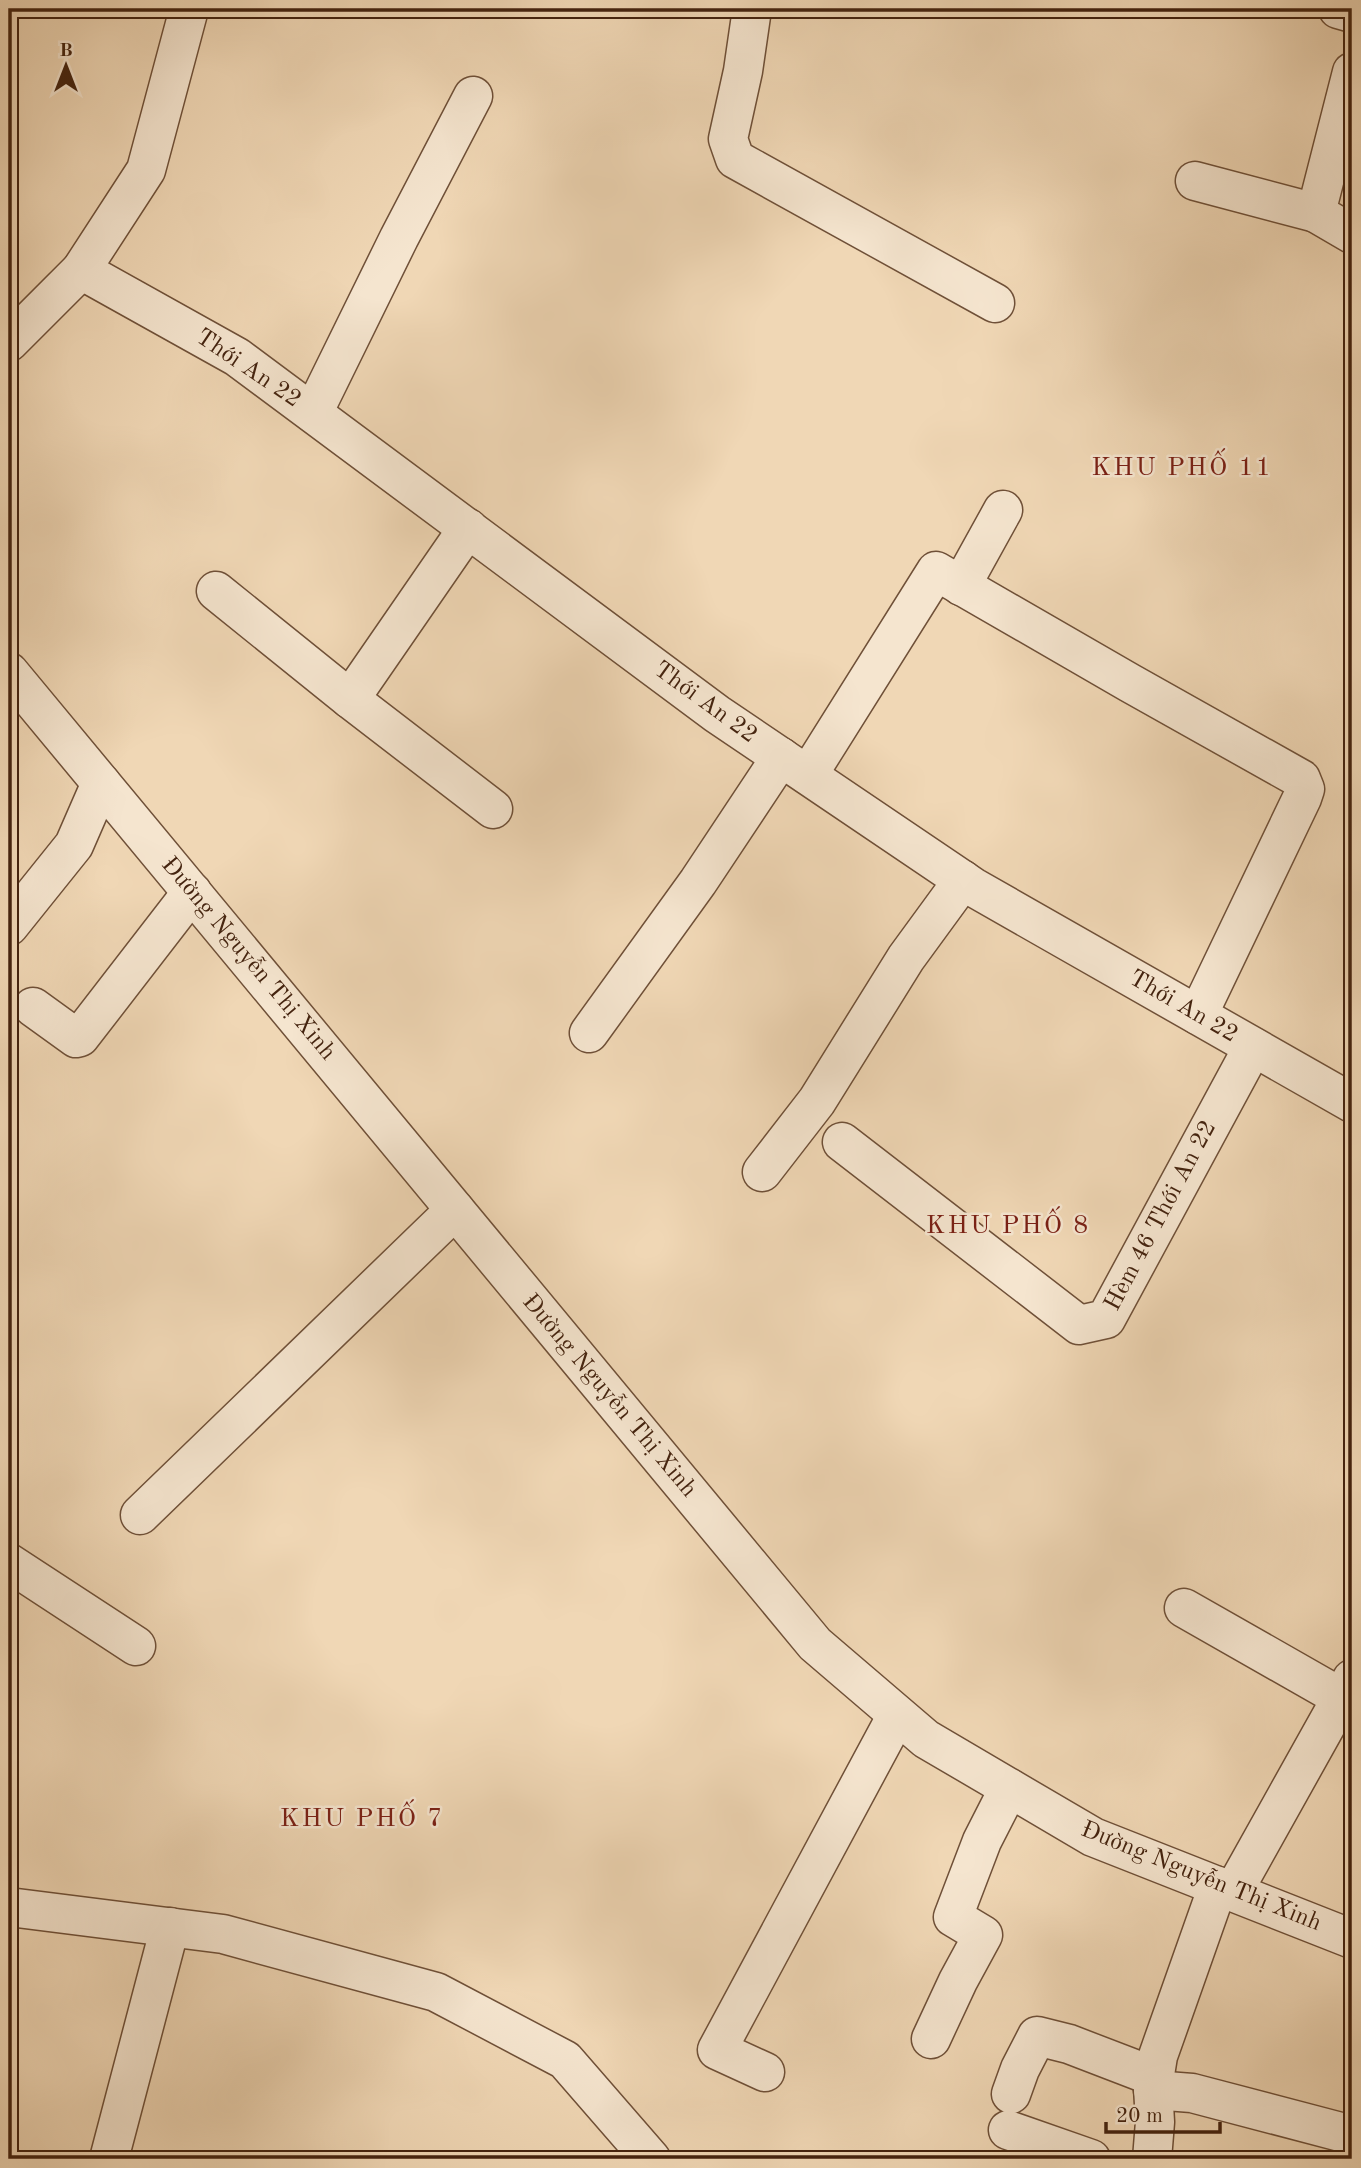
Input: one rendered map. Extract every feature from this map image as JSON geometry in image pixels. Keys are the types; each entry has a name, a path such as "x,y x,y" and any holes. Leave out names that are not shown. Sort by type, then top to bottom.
{"street":[{"path":"9,342 81,270 146,170 189,9"},
{"path":"752,9 743,71 728,139 735,159 995,303"},
{"path":"1338,9 1352,13"},
{"path":"1316,214 1352,72"},
{"path":"313,413 399,237 473,96"},
{"path":"1195,181 1316,214 1352,234"},
{"name":"Thới An 22","path":"81,270 237,356 717,714 963,880 1352,1103"},
{"path":"961,586 1003,510"},
{"path":"350,699 468,528"},
{"path":"589,1033 698,882 794,766 936,570 1301,779 1305,789 1302,798 1198,1015"},
{"path":"216,591 493,809"},
{"name":"Đường Nguyễn Thị Xinh","path":"9,672 815,1644 926,1739 1093,1838 1352,1939"},
{"path":"9,926 74,845 102,783"},
{"path":"762,1172 823,1092 906,958 963,880"},
{"path":"33,1007 76,1038 80,1037 192,892"},
{"name":"Hèm 46 Thới An 22","path":"842,1142 1079,1325 1106,1319 1253,1047"},
{"path":"140,1515 455,1210"},
{"path":"9,1563 136,1646"},
{"path":"1152,2159 1154,2084 1158,2056 1225,1889 1347,1688 1184,1608"},
{"path":"765,2072 717,2050 897,1715"},
{"path":"931,2039 983,1935 953,1917 982,1841 1009,1788"},
{"path":"9,1907 223,1934 436,1992 565,2060 651,2159"},
{"path":"110,2159 170,1927"},
{"path":"1091,2159 1010,2112 1020,2069 1037,2036 1069,2044 1154,2084 1352,2135"}],"district":[{"name":"KHU PHỐ 11","path":"1182,468"},
{"name":"KHU PHỐ 8","path":"1008,1226"},
{"name":"KHU PHỐ 7","path":"362,1819"}]}
